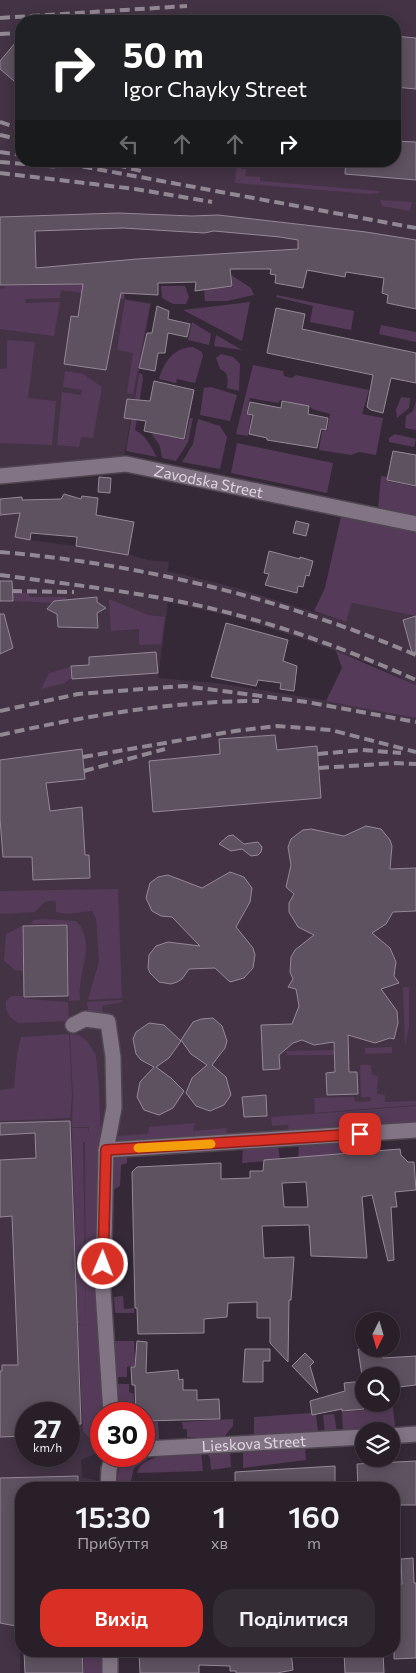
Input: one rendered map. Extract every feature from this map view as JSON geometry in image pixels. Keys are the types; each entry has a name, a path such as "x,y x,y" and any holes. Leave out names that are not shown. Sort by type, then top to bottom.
{"street":[{"name":"Zavodska Street","path":"0,476 126,464 416,524"},
{"path":"73,1025 85,1019 108,1022 113,1057 114,1108 106,1150 103,1290 110,1402"},
{"path":"106,1150 416,1130"},
{"path":"400,1435 416,1434"},
{"name":"Lieskova Street","path":"155,1449 355,1438"},
{"path":"108,1482 110,1467"},
{"path":"110,1657 110,1673"}],"shaded area":[{"path":"0,0 416,0 416,292 393,280 347,272 345,277 314,272 250,268 158,282 158,295 125,293 125,299 151,303 124,458 0,470"},
{"path":"236,167 241,167 241,169 246,169 245,176 260,177 260,181 379,191 379,193 369,194 235,183"},
{"path":"380,200 412,202 410,211 382,206"},
{"path":"231,275 251,288 254,295 227,301 205,301 204,288 233,287"},
{"path":"108,284 108,293 124,293 124,299 61,290 60,298 25,299 25,303 60,302 54,336 0,329 0,289 5,288 5,286"},
{"path":"161,286 185,286 189,297 186,304 173,304 162,298"},
{"path":"277,295 354,311 351,330 310,322 313,306 276,297"},
{"path":"125,300 150,304 133,394 127,393 133,353 117,350"},
{"path":"250,302 242,341 183,310"},
{"path":"192,322 211,334 209,345 188,340"},
{"path":"381,325 416,332 416,342 379,334"},
{"path":"216,335 242,350 214,346"},
{"path":"7,340 35,342 28,398 56,401 52,445 0,443 0,369 7,368"},
{"path":"193,347 202,352 203,356 195,383 177,379 176,383 159,379 170,357 180,350"},
{"path":"221,354 233,357 240,364 239,391 227,388 228,379 226,374 220,369 216,358"},
{"path":"253,365 283,371 284,376 292,378 296,375 369,390 362,414 383,418 376,455 359,452 351,455 319,450 322,431 327,431 330,414 312,409 311,407 280,400 278,403 250,398 246,414 251,416 248,436 236,434"},
{"path":"65,371 83,374 102,387 93,438 81,437 79,447 57,445 62,392 81,395 82,390 63,387"},
{"path":"139,373 142,374 143,379 135,430 145,438 157,457 126,451"},
{"path":"211,387 237,395 230,421 200,415 204,388"},
{"path":"401,397 410,398 409,408 397,418 396,410"},
{"path":"416,401 416,430 405,428 406,416 413,411"},
{"path":"190,418 193,418 188,442 176,461 162,458 160,446 151,433 185,440"},
{"path":"198,419 220,426 227,437 220,469 182,462 193,444"},
{"path":"395,434 416,439 414,447 389,442 389,438"},
{"path":"237,443 333,463 327,493 231,473"},
{"path":"381,476 387,477 387,481 416,487 416,517 378,509"},
{"path":"22,497 23,500 36,510 30,540 120,552 148,560 169,562 168,571 237,588 345,622 352,603 416,616 416,685 376,666 300,638 238,618 168,602 158,678 216,683 348,704 416,718 416,1124 101,1143 96,1307 105,1402 90,1402 90,1456 81,1460 82,1477 95,1480 96,1482 15,1482 15,1657 20,1657 20,1673 0,1673 0,499"},
{"path":"341,516 416,532 416,616 352,603 346,622 314,611 325,588"},
{"path":"13,593 29,593 30,597 66,597 66,601 56,603 13,601"},
{"path":"109,599 148,615 165,617 161,644 139,645 139,629 111,631"},
{"path":"336,651 416,685 416,718 326,701 342,668"},
{"path":"70,667 71,678 65,683 41,689 49,673"},
{"path":"118,889 122,998 88,1000 99,961 96,918 92,911 66,914 56,912 56,902 48,901 34,912 0,914 0,891"},
{"path":"33,920 76,921 82,930 86,949 80,1000 69,1001 68,924 31,924"},
{"path":"22,926 23,971 14,970 4,960 6,934"},
{"path":"403,987 409,987 409,1027 405,1046"},
{"path":"11,996 68,1002 69,1021 18,1023 10,1016 6,1008 6,1001"},
{"path":"122,1000 122,1002 102,1006 104,1019 90,1019 87,1002"},
{"path":"69,1034 72,1096 70,1118 0,1121 0,1090 14,1088 17,1054 21,1037"},
{"path":"70,1034 79,1035 87,1041 96,1055 99,1088 101,1143 96,1307 105,1402 90,1402 90,1438 83,1431 78,1325 84,1324 78,1324 72,1128 88,1128 89,1133 89,1127 72,1127 73,1096","holes":["83,1142 85,1142 86,1324"]},
{"path":"392,1047 392,1053 365,1054 365,1048"},
{"path":"334,1050 334,1055 287,1055 285,1051"},
{"path":"360,1065 371,1065 372,1075 378,1076 377,1094 385,1095 385,1102 416,1101 416,1105 315,1113 314,1098 354,1097 355,1102 371,1101 371,1097 361,1097"},
{"path":"416,1106 416,1124 289,1133 288,1125 272,1126 271,1117"},
{"path":"195,1123 193,1131 226,1128 227,1136 118,1144 118,1136 148,1134 149,1127"},
{"path":"341,1143 342,1154 298,1158 299,1145"},
{"path":"278,1146 280,1160 242,1163 243,1148"},
{"path":"127,1154 127,1163 121,1165 120,1186 113,1190 113,1161 116,1156"},
{"path":"123,1296 124,1309 134,1308 134,1313 115,1313 114,1297"},
{"path":"115,1341 134,1341 135,1366 127,1367 127,1377 115,1377"},
{"path":"115,1384 129,1384 129,1392 134,1394 134,1402 116,1402"},
{"path":"342,1412 394,1412 394,1422 355,1422 355,1431 343,1432"},
{"path":"311,1413 316,1415 318,1432 256,1437 254,1435 254,1417"},
{"path":"334,1414 337,1432 325,1434 323,1415"},
{"path":"233,1419 233,1426 222,1439 187,1437 187,1429 183,1429 182,1422"},
{"path":"155,1422 158,1422 159,1439 155,1439"},
{"path":"305,1447 306,1460 243,1468 243,1450"},
{"path":"230,1450 231,1467 211,1470 210,1458 206,1452"},
{"path":"201,1452 203,1471 137,1473 140,1467 155,1467 155,1458"},
{"path":"119,1467 135,1467 131,1482 117,1482"},
{"path":"83,1657 102,1657 103,1673 84,1673"}],"building":[{"path":"401,37 416,38 416,89 401,88"},
{"path":"15,43 15,82 0,69 0,61"},
{"path":"401,141 416,142 416,180 345,174 346,167 401,167"},
{"path":"118,213 192,216 218,215 366,232 416,240 416,309 387,303 388,295 382,293 384,278 346,272 345,277 307,270 303,288 275,283 276,275 270,274 271,269 230,269 232,286 195,291 196,282 158,283 158,295 121,293 106,370 64,364 71,316 78,317 83,284 0,285 0,217","holes":["123,228 204,233 214,231 298,240 298,249 137,259 36,268 35,231"]},
{"path":"157,306 169,311 168,319 190,324 187,337 168,333 165,353 158,353 155,371 139,368 147,333 152,333"},
{"path":"276,308 305,314 302,329 416,353 416,383 391,378 383,413 371,410 367,407 373,375 267,353"},
{"path":"154,381 194,390 184,439 144,431 146,421 124,418 127,399 150,401"},
{"path":"282,401 309,406 308,414 328,418 326,430 321,429 317,448 267,440 267,438 249,434 253,415 247,414 250,402 281,408"},
{"path":"393,451 416,455 416,486 387,480"},
{"path":"99,477 111,478 110,493 98,492"},
{"path":"64,494 81,499 82,496 98,498 96,515 134,522 128,555 76,546 77,537 31,533 30,540 15,537 20,513 0,515 0,499 22,497 22,500 61,499"},
{"path":"296,521 309,524 306,536 293,533"},
{"path":"269,551 313,561 309,576 306,575 303,587 298,586 297,593 265,585 269,574 264,573"},
{"path":"0,581 12,581 13,601 0,601"},
{"path":"97,597 97,602 106,608 97,613 98,628 58,627 57,614 47,609 54,601"},
{"path":"0,614 4,614 13,648 0,654"},
{"path":"416,616 416,652 412,653 403,620"},
{"path":"226,623 288,640 283,661 297,666 294,691 280,689 281,683 258,680 256,686 211,677"},
{"path":"156,652 158,673 72,679 71,666 89,665 89,657"},
{"path":"275,735 277,750 317,746 321,798 153,812 149,761 220,754 219,739"},
{"path":"82,749 85,779 46,783 50,811 82,807 85,855 89,855 90,878 33,880 32,857 3,857 0,819 0,760"},
{"path":"366,826 381,829 390,840 392,846 390,869 416,868 416,911 393,912 386,924 372,933 390,948 396,962 394,976 399,983 381,989 397,1011 398,1023 394,1039 390,1038 375,1043 348,1035 349,1072 357,1072 358,1094 327,1095 326,1073 335,1072 334,1042 314,1045 302,1040 293,1043 279,1055 280,1069 263,1070 261,1025 292,1024 299,1006 296,989 288,987 293,979 290,972 291,957 295,950 314,935 298,927 289,912 289,903 294,894 286,887 291,865 288,847 291,839 303,830 311,829 344,836"},
{"path":"233,835 244,844 258,842 262,847 261,852 258,855 251,856 242,849 231,851 219,844 228,836"},
{"path":"230,872 244,877 252,888 250,902 236,927 253,948 255,955 253,968 244,978 230,982 215,968 189,969 182,979 177,982 171,984 159,982 150,973 148,968 149,955 156,946 168,942 200,946 172,917 161,916 152,911 146,898 150,883 158,877 168,875 202,888"},
{"path":"67,925 68,996 24,997 23,926"},
{"path":"213,1018 222,1026 227,1041 225,1048 212,1065 226,1077 231,1095 224,1105 210,1111 196,1106 186,1093 192,1078 207,1065 191,1054 181,1040 193,1022"},
{"path":"149,1023 164,1025 181,1041 169,1058 156,1067 184,1091 173,1108 159,1115 144,1110 137,1097 140,1082 154,1067 141,1060 136,1054 133,1039 136,1032"},
{"path":"266,1095 267,1116 244,1117 242,1097"},
{"path":"70,1121 81,1424 80,1402 15,1402 15,1436 0,1437 0,1371 2,1371 2,1365 18,1365 12,1216 0,1217 0,1160 36,1158 35,1133 0,1135 0,1123"},
{"path":"400,1149 401,1155 408,1162 414,1162 416,1190 395,1192 397,1207 391,1207 394,1260 388,1261 372,1195 362,1197 367,1258 311,1256 309,1225 262,1226 264,1258 294,1257 291,1300 289,1300 288,1362 270,1343 270,1318 257,1318 257,1302 228,1303 227,1317 204,1319 204,1333 138,1334 137,1308 135,1308 132,1172 137,1167 221,1163 221,1179 250,1178 250,1171 263,1171 264,1160","holes":["306,1182 308,1207 284,1207 282,1183"]},
{"path":"137,1341 147,1342 146,1373 178,1370 179,1380 183,1379 183,1390 197,1390 197,1400 219,1399 220,1419 155,1421 155,1402 136,1402 135,1385 132,1385 131,1367 135,1367"},
{"path":"245,1349 270,1349 270,1361 263,1361 263,1382 243,1382"},
{"path":"305,1353 314,1362 310,1366 318,1393 292,1366"},
{"path":"416,1356 416,1385 400,1387 400,1367 361,1367 359,1358"},
{"path":"355,1382 355,1410 342,1411 342,1409 312,1415 310,1401 345,1391 344,1383"},
{"path":"416,1461 416,1505 400,1505 400,1482 358,1482 357,1467 400,1467 400,1462"},
{"path":"335,1466 335,1482 235,1482 235,1472"},
{"path":"78,1476 78,1482 15,1482 15,1626 0,1623 0,1478"},
{"path":"413,1558 414,1583 416,1583 416,1658 394,1659 394,1657 400,1657 401,1559"},
{"path":"24,1657 82,1657 83,1673 25,1673"},
{"path":"139,1657 292,1657 293,1670 277,1673 236,1673 236,1671 230,1671 230,1666 199,1665 199,1673 140,1673"},
{"path":"344,1657 383,1657 384,1673 345,1673"}],"railway":[{"path":"47,15 187,6"},
{"path":"0,18 15,17"},
{"path":"0,34 15,33"},
{"path":"0,122 15,127"},
{"path":"0,135 15,139"},
{"path":"0,152 15,154"},
{"path":"0,162 15,163"},
{"path":"86,167 416,228"},
{"path":"125,167 141,171"},
{"path":"0,173 135,189 212,202"},
{"path":"0,552 107,565 212,587 315,617 416,655"},
{"path":"0,575 136,594 222,611 321,641 416,680"},
{"path":"12,591 74,592"},
{"path":"0,711 78,694 184,686 307,702 416,722"},
{"path":"0,735 129,711 194,704 259,701"},
{"path":"83,757 235,731 277,726 331,730 416,752"},
{"path":"84,771 165,749"},
{"path":"318,754 362,750 401,753"},
{"path":"319,768 396,763 416,764"}],"slow traffic":[{"path":"138,1148 211,1144"}],"route":[{"path":"103,1264 106,1150 360,1134"}]}
